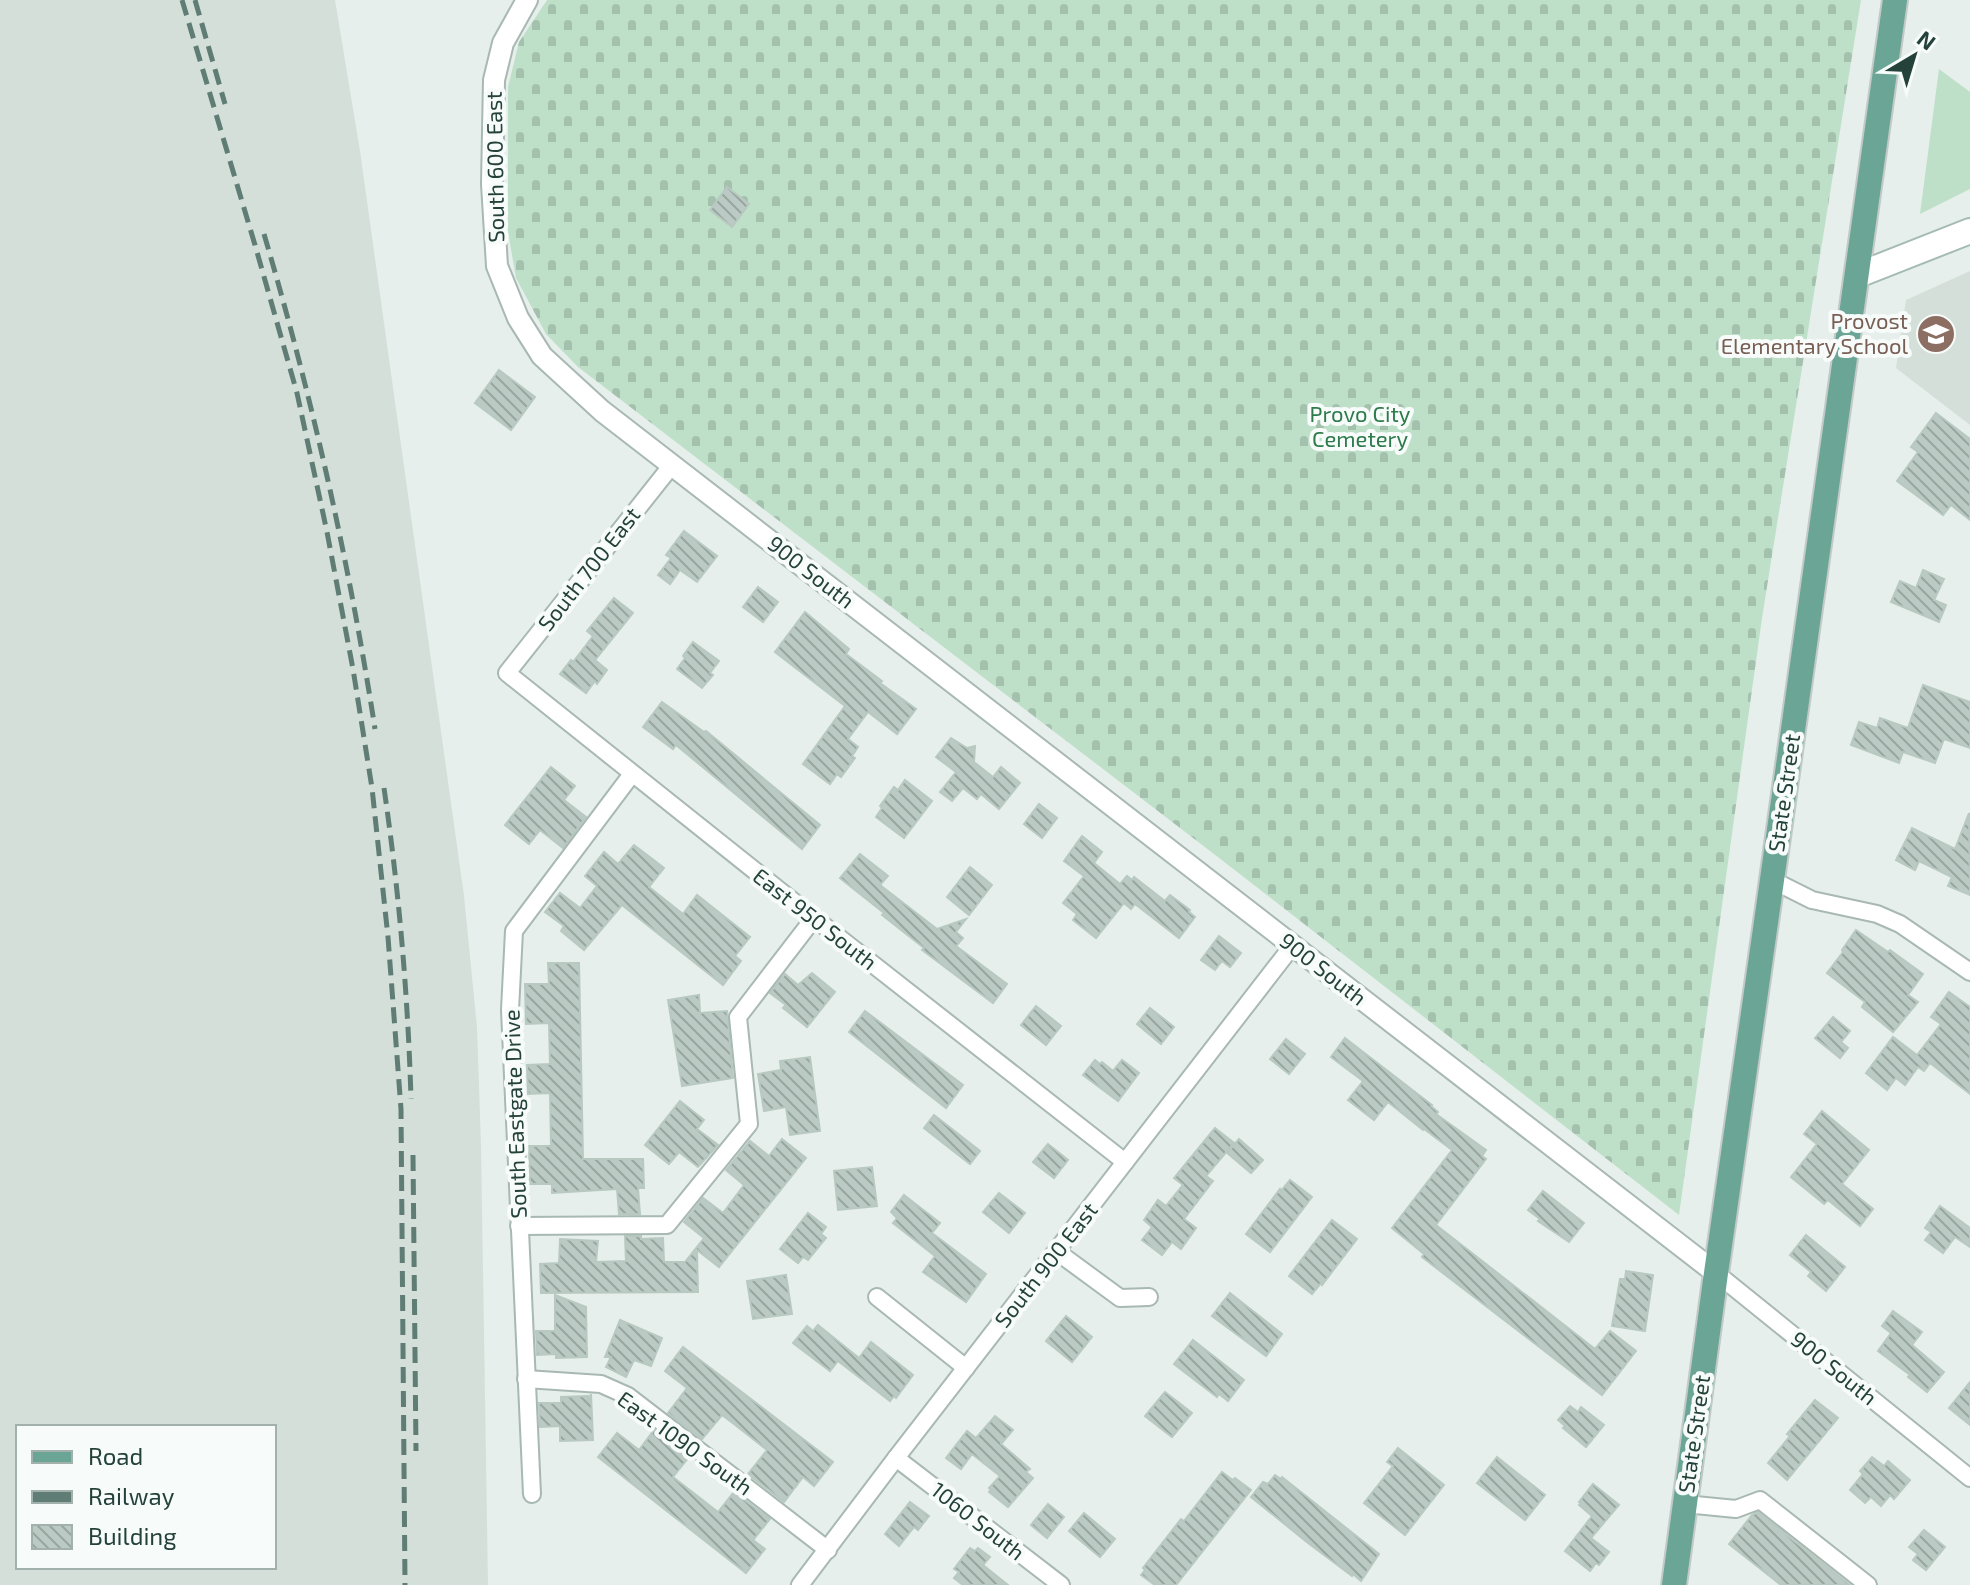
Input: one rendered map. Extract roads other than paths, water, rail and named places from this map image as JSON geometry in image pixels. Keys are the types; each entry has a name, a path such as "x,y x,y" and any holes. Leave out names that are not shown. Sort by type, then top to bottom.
{"main road":[{"name":"State Street","path":"1674,1585 1895,0"},
{"path":"1858,275 1970,231"}],"street":[{"name":"South 600 East","path":"527,0 503,43 494,80 492,184 497,266 518,318 542,356 602,411 672,465"},
{"name":"South 700 East","path":"507,673 672,465"},
{"name":"900 South","path":"672,465 1716,1273 1970,1478"},
{"name":"East 950 South","path":"507,673 1125,1162"},
{"name":"South Eastgate Drive","path":"532,1494 510,1010 514,931 632,774"},
{"path":"1772,880 1812,900 1877,914 1900,924 1970,972"},
{"path":"519,1226 667,1225 749,1124 738,1017 814,918"},
{"name":"South 900 East","path":"800,1585 1293,945"},
{"path":"1056,1251 1120,1298 1149,1297"},
{"path":"877,1297 966,1368"},
{"name":"East 1090 South","path":"526,1379 601,1384 628,1396 828,1550"},
{"name":"1060 South","path":"896,1458 1061,1585"},
{"path":"1685,1504 1736,1509 1760,1500 1868,1585"}],"railway":[{"path":"182,0 297,393 327,532 372,788 388,937 401,1109 405,1585"},
{"path":"195,0 225,104"},
{"path":"264,234 328,480 375,729"},
{"path":"384,788 402,944 411,1099"},
{"path":"413,1155 416,1451"}],"place":[{"name":"Provost Elementary School","path":"1936,334"}],"park label":[{"name":"Provo City Cemetery","path":"1360,426"}]}
